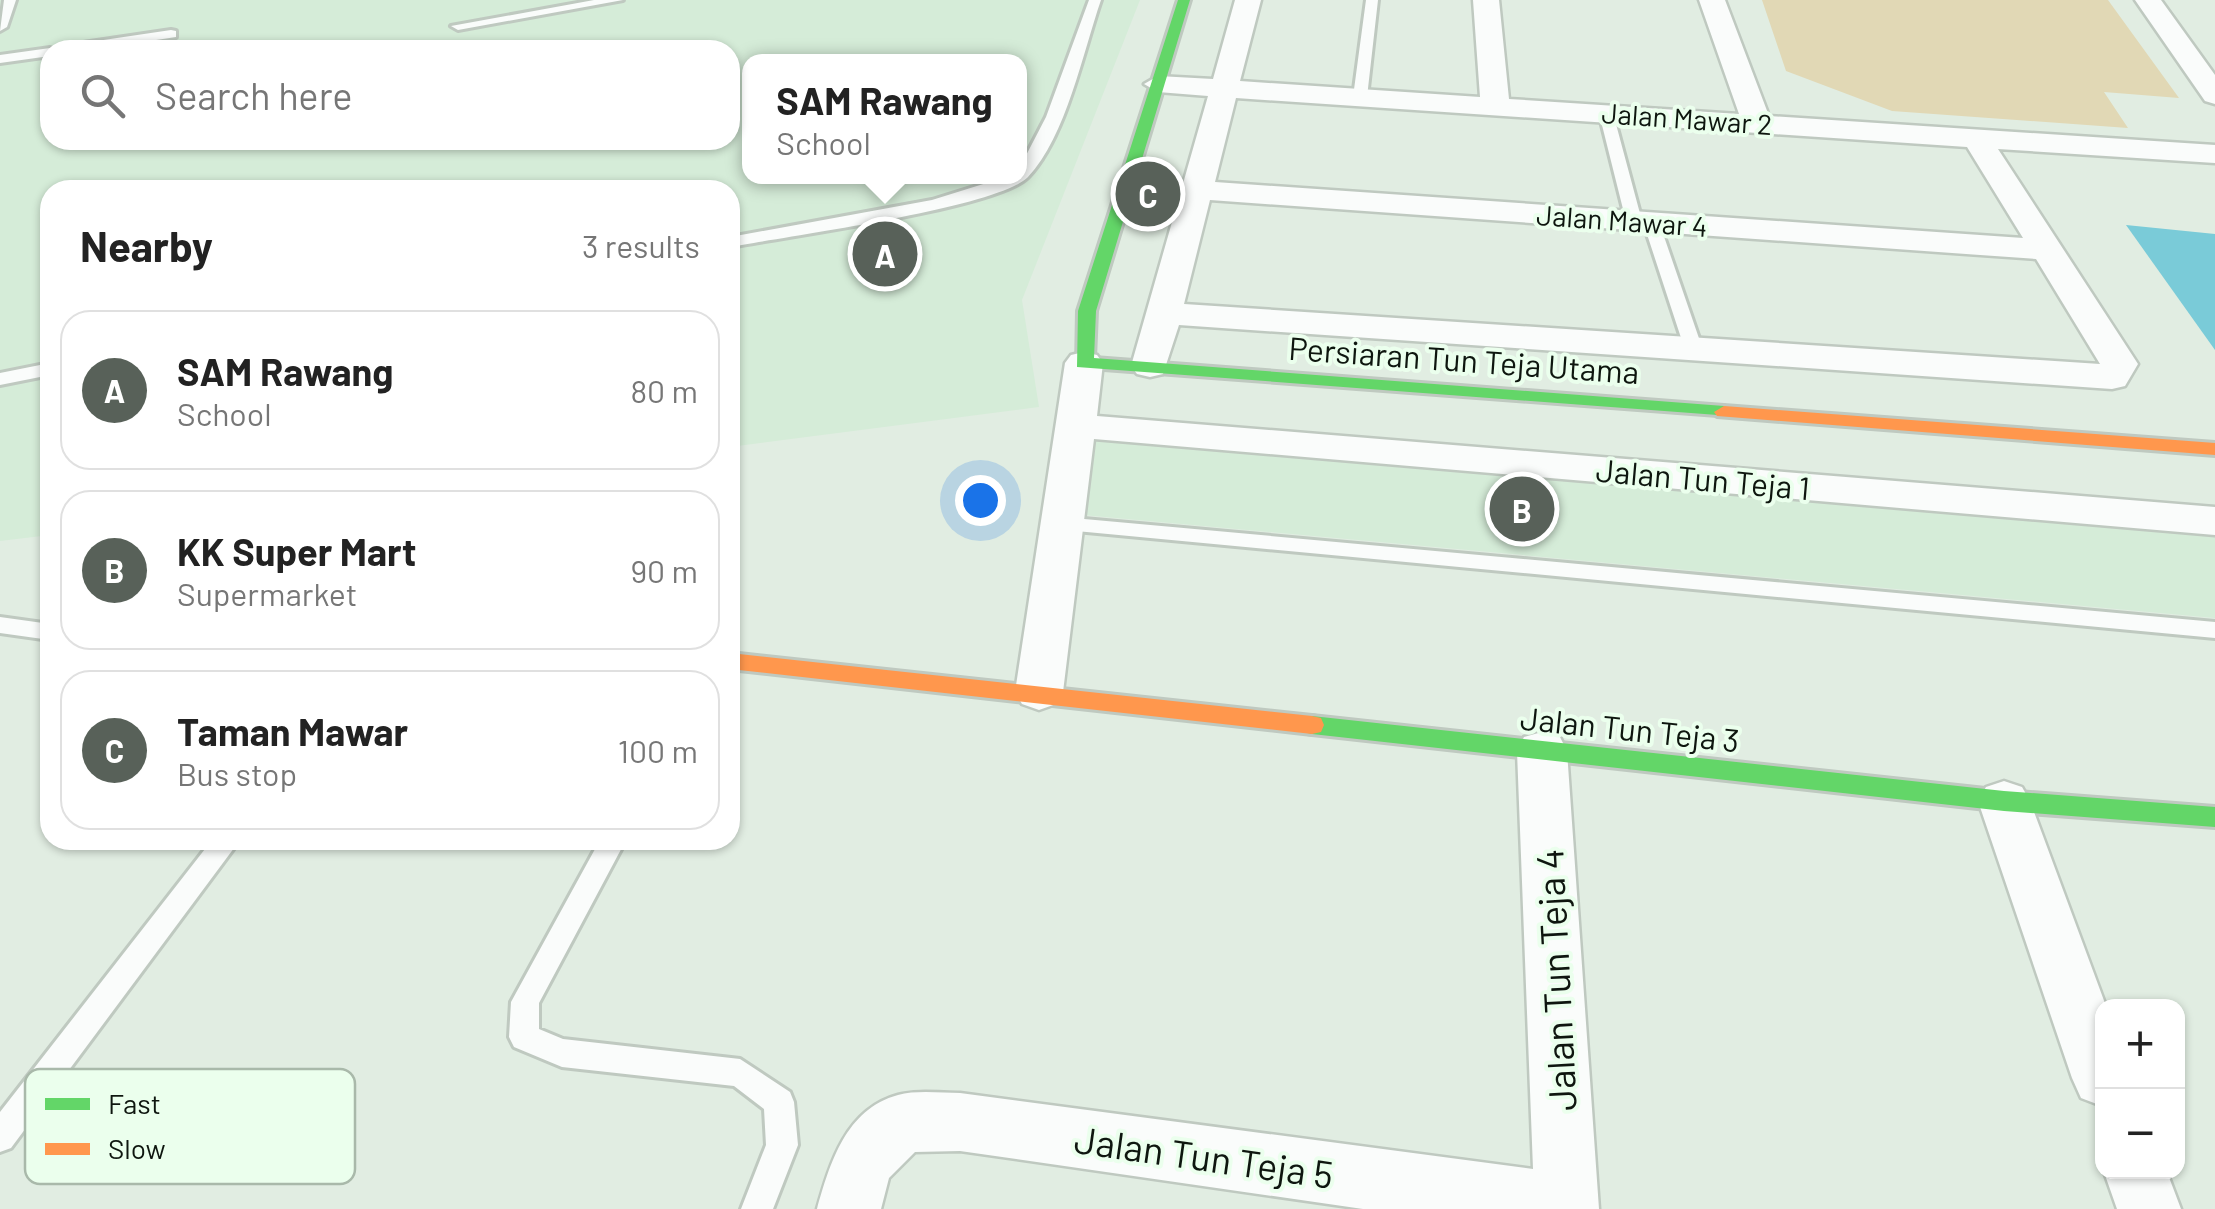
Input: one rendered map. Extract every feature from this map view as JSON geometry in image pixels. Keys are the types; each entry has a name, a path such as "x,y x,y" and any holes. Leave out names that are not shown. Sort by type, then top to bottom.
{"street":[{"path":"1038,692 1076,426 1087,311 1184,0"},
{"path":"1150,366 1248,0"},
{"path":"1486,0 1496,106"},
{"path":"1712,0 1756,122"},
{"path":"2148,0 2215,95"},
{"path":"2177,41 2215,44"},
{"name":"Jalan Mawar 2","path":"1158,84 2215,154"},
{"path":"1165,314 2112,378 2119,364 1975,136"},
{"name":"Jalan Mawar 4","path":"1198,190 2047,250"},
{"name":"Persiaran Tun Teja Utama","path":"1084,363 2215,450"},
{"name":"Jalan Tun Teja 1","path":"1076,426 2215,521"},
{"name":"Jalan Tun Teja 3","path":"740,663 1038,692 2004,800 2215,817"},
{"name":"Jalan Tun Teja 4","path":"1542,751 1567,1207"},
{"path":"2004,800 2095,1058"},
{"name":"Jalan Tun Teja 5","path":"849,1209 862,1161 901,1123 960,1122 1567,1207"},
{"path":"2138,1179 2149,1209"}],"lane":[{"path":"0,27 10,0"},
{"path":"458,26 617,0"},
{"path":"1027,168 1036,157 1095,0"},
{"path":"1360,97 1372,0"},
{"path":"130,40 171,34"},
{"path":"0,59 40,53"},
{"path":"1606,112 1643,221 1694,350"},
{"path":"740,240 970,197 1008,184"},
{"path":"0,378 40,371"},
{"path":"1062,524 2215,630"},
{"path":"0,625 40,631"},
{"path":"42,1069 219,850"},
{"path":"608,850 525,1002 524,1037 562,1053 740,1073 779,1102 782,1145 757,1209"},
{"path":"0,1137 10,1108"}],"shaded area":[{"path":"0,0 1140,0 1022,300 1039,407 740,446 740,180 40,180 40,536 0,541"},
{"path":"1762,0 2108,0 2179,98 2104,92 2128,128 1892,111 1786,71"},
{"path":"1092,439 2215,533 2215,618 1083,515"}],"water":[{"path":"2126,225 2215,234 2215,350"}],"traffic: fast":[{"path":"1184,0 1087,311 1084,363 1724,412"},
{"path":"1312,725 2004,801 2215,817"}],"traffic: slow":[{"path":"1724,412 2215,449"},
{"path":"740,662 1312,725"}],"place":[{"name":"Taman Mawar","path":"1148,194"},
{"name":"SAM Rawang","path":"885,254"},
{"name":"KK Super Mart","path":"1522,509"}]}
